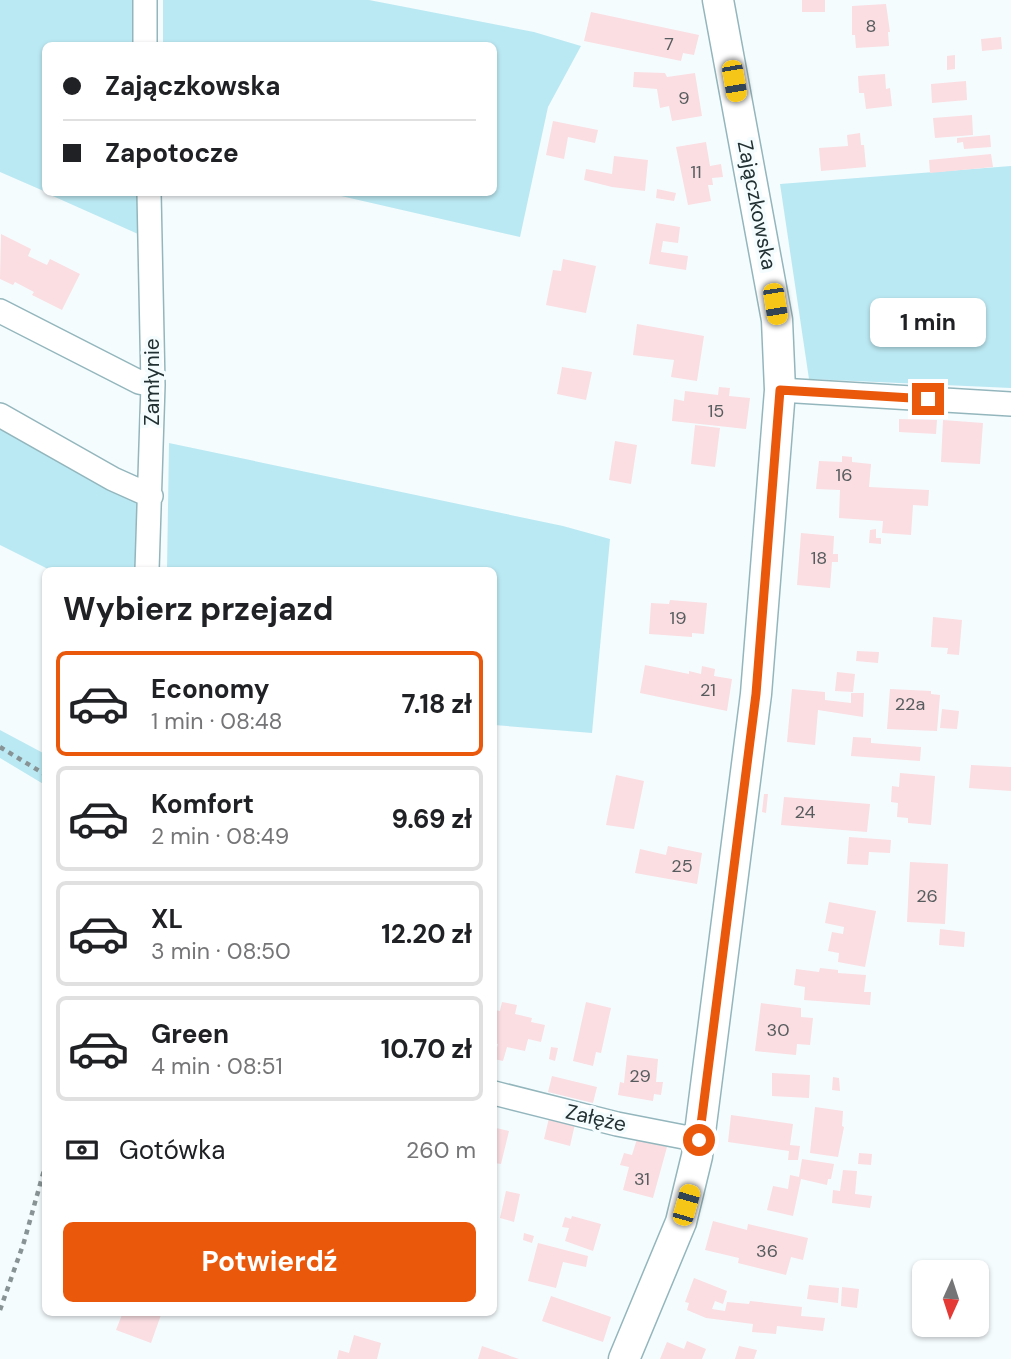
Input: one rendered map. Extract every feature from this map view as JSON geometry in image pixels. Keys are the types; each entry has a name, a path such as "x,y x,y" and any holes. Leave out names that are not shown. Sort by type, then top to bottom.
{"main road":[{"name":"Zajączkowska","path":"624,1359 681,1222 691,1189 699,1140 756,694 780,390 780,350 774,299 719,0"}],"street":[{"path":"145,0 145,42"},
{"name":"Zamłynie","path":"147,567 153,385 149,196"},
{"path":"0,311 139,382 153,385"},
{"path":"780,390 1011,404"},
{"path":"0,415 113,479 151,496"},
{"name":"Załęże","path":"497,1094 617,1124 699,1140"}],"path":[{"path":"0,747 42,773"},
{"path":"0,1310 42,1177"}],"shaded area":[{"path":"0,0 137,0 137,42 42,42 42,190 0,172"},
{"path":"163,0 369,0 534,32 581,46 548,107 520,237 341,196 497,196 497,42 163,42"},
{"path":"1011,166 1011,388 809,379 780,184"},
{"path":"53,196 138,196 138,234"},
{"path":"0,424 144,500 137,567 44,567 0,545"},
{"path":"169,443 563,526 610,539 592,733 497,725 497,567 167,567"},
{"path":"0,730 42,752 42,783 0,758"}],"building":[{"path":"802,0 825,0 825,12 802,12"},
{"path":"886,4 889,46 856,48 855,35 852,35 852,6"},
{"path":"591,12 699,35 694,55 683,53 681,61 584,41"},
{"path":"1001,37 1002,49 982,51 981,39"},
{"path":"955,55 955,69 947,70 947,56"},
{"path":"634,72 665,73 667,77 695,73 702,116 672,121 669,106 660,108 657,89 633,87"},
{"path":"885,74 886,89 890,88 892,106 866,109 864,93 859,93 858,76"},
{"path":"966,81 967,100 932,103 931,84"},
{"path":"972,115 973,135 935,138 933,118"},
{"path":"553,121 598,130 595,143 568,137 564,159 546,155"},
{"path":"860,133 866,167 821,171 819,148 848,146 847,135"},
{"path":"990,135 991,147 964,149 963,142 957,143 957,138"},
{"path":"706,142 710,166 721,164 723,177 712,178 713,185 708,185 711,201 688,205 676,147"},
{"path":"991,154 993,167 930,173 929,160"},
{"path":"614,156 648,160 645,191 584,180 586,169 612,174"},
{"path":"657,189 676,193 674,201 656,198"},
{"path":"656,223 680,227 678,243 663,241 661,252 688,256 686,270 649,264"},
{"path":"1,234 31,249 28,256 47,265 50,259 80,274 62,310 32,295 34,292 15,282 13,285 0,279"},
{"path":"563,259 596,266 586,313 546,305 553,270 561,271"},
{"path":"637,324 704,336 697,381 671,377 674,360 633,355"},
{"path":"562,367 592,372 586,400 557,394"},
{"path":"719,387 730,388 729,396 750,398 746,429 672,421 674,399 684,401 685,391 718,395"},
{"path":"899,419 937,420 936,434 899,432"},
{"path":"943,420 983,423 980,464 941,462"},
{"path":"695,425 720,428 715,467 691,464"},
{"path":"615,441 637,445 631,484 609,480"},
{"path":"842,456 852,457 852,462 871,464 869,487 929,490 928,506 913,505 911,535 882,533 883,521 839,518 840,490 816,489 819,461 842,462"},
{"path":"876,529 876,538 881,538 881,544 869,543 870,530"},
{"path":"801,533 834,536 833,554 838,554 838,562 832,562 830,588 797,585"},
{"path":"670,600 707,603 704,634 692,633 692,637 649,634 651,603 669,604"},
{"path":"933,617 962,620 959,655 947,654 948,648 931,647"},
{"path":"857,651 879,652 878,663 856,661"},
{"path":"645,665 689,674 689,671 701,674 702,666 715,669 714,676 732,679 727,711 640,693"},
{"path":"837,672 855,674 853,692 835,691"},
{"path":"792,689 825,692 825,700 851,703 851,693 864,693 863,717 818,710 815,745 787,742"},
{"path":"890,689 931,691 931,694 940,695 937,731 887,729"},
{"path":"942,709 959,711 957,729 940,728"},
{"path":"853,737 871,738 871,743 921,747 920,761 851,756"},
{"path":"971,765 1011,767 1011,791 969,788"},
{"path":"900,773 935,776 931,825 908,823 908,818 897,817 898,803 891,802 892,786 899,787"},
{"path":"616,775 644,781 634,829 606,825"},
{"path":"764,794 768,794 766,813 762,812"},
{"path":"784,797 870,804 867,832 781,825"},
{"path":"849,837 891,840 890,853 869,852 868,865 847,864"},
{"path":"668,846 702,853 697,884 635,873 640,849 666,855"},
{"path":"910,862 948,864 945,924 907,922"},
{"path":"829,902 876,911 865,967 838,962 839,953 828,951 832,932 843,934 844,927 825,923"},
{"path":"940,929 965,932 964,947 939,945"},
{"path":"820,968 838,970 838,973 866,975 864,992 871,992 870,1005 804,1000 805,987 794,985 796,969 819,972"},
{"path":"502,1002 517,1005 515,1014 545,1025 541,1042 528,1039 525,1051 507,1047 503,1061 497,1060 497,1010 500,1011"},
{"path":"586,1002 611,1008 601,1053 596,1052 593,1066 573,1061"},
{"path":"761,1003 801,1008 801,1017 813,1018 810,1045 797,1044 796,1055 755,1051"},
{"path":"551,1047 558,1048 555,1061 549,1059"},
{"path":"627,1055 658,1059 656,1082 663,1082 661,1095 654,1094 653,1101 618,1095 620,1082 624,1083"},
{"path":"772,1073 810,1075 809,1098 772,1096"},
{"path":"552,1076 597,1087 593,1103 548,1092"},
{"path":"833,1077 839,1078 840,1091 832,1090"},
{"path":"815,1107 843,1111 844,1127 838,1157 810,1153"},
{"path":"731,1115 793,1124 790,1145 800,1146 798,1160 788,1160 789,1151 728,1142"},
{"path":"549,1118 575,1124 570,1146 544,1139"},
{"path":"497,1128 509,1131 501,1164 497,1163"},
{"path":"637,1139 667,1147 653,1198 623,1190 629,1167 620,1165 624,1153 632,1155"},
{"path":"859,1153 872,1154 871,1165 858,1164"},
{"path":"802,1159 834,1164 827,1185 801,1179 793,1216 767,1210 773,1186 788,1189 790,1175 799,1177"},
{"path":"843,1170 857,1171 855,1194 872,1196 870,1208 832,1203 833,1190 840,1191"},
{"path":"506,1191 520,1194 514,1222 500,1218"},
{"path":"572,1216 601,1224 593,1251 565,1241 569,1228 562,1227 565,1217 571,1219"},
{"path":"713,1221 747,1230 748,1224 808,1238 803,1260 791,1257 786,1275 738,1263 739,1258 705,1250"},
{"path":"524,1233 534,1236 532,1243 523,1240"},
{"path":"538,1243 588,1256 586,1267 563,1262 556,1288 528,1281"},
{"path":"694,1278 727,1291 723,1304 715,1301 712,1309 725,1311 727,1302 749,1304 750,1301 802,1307 801,1316 825,1318 823,1331 777,1326 776,1334 752,1332 753,1324 706,1318 687,1310 689,1303 685,1302"},
{"path":"809,1285 839,1288 838,1303 807,1299"},
{"path":"842,1287 859,1289 857,1308 841,1306"},
{"path":"551,1296 611,1317 603,1342 542,1321"},
{"path":"121,1316 161,1316 151,1343 116,1330"},
{"path":"354,1335 381,1343 377,1359 337,1359 339,1350 349,1353"},
{"path":"687,1341 706,1349 702,1359 660,1359 667,1342 684,1349"},
{"path":"482,1346 519,1359 478,1359"},
{"path":"739,1346 757,1350 754,1359 735,1359"}],"route":[{"path":"699,1140 756,694 780,390 928,399"}]}
